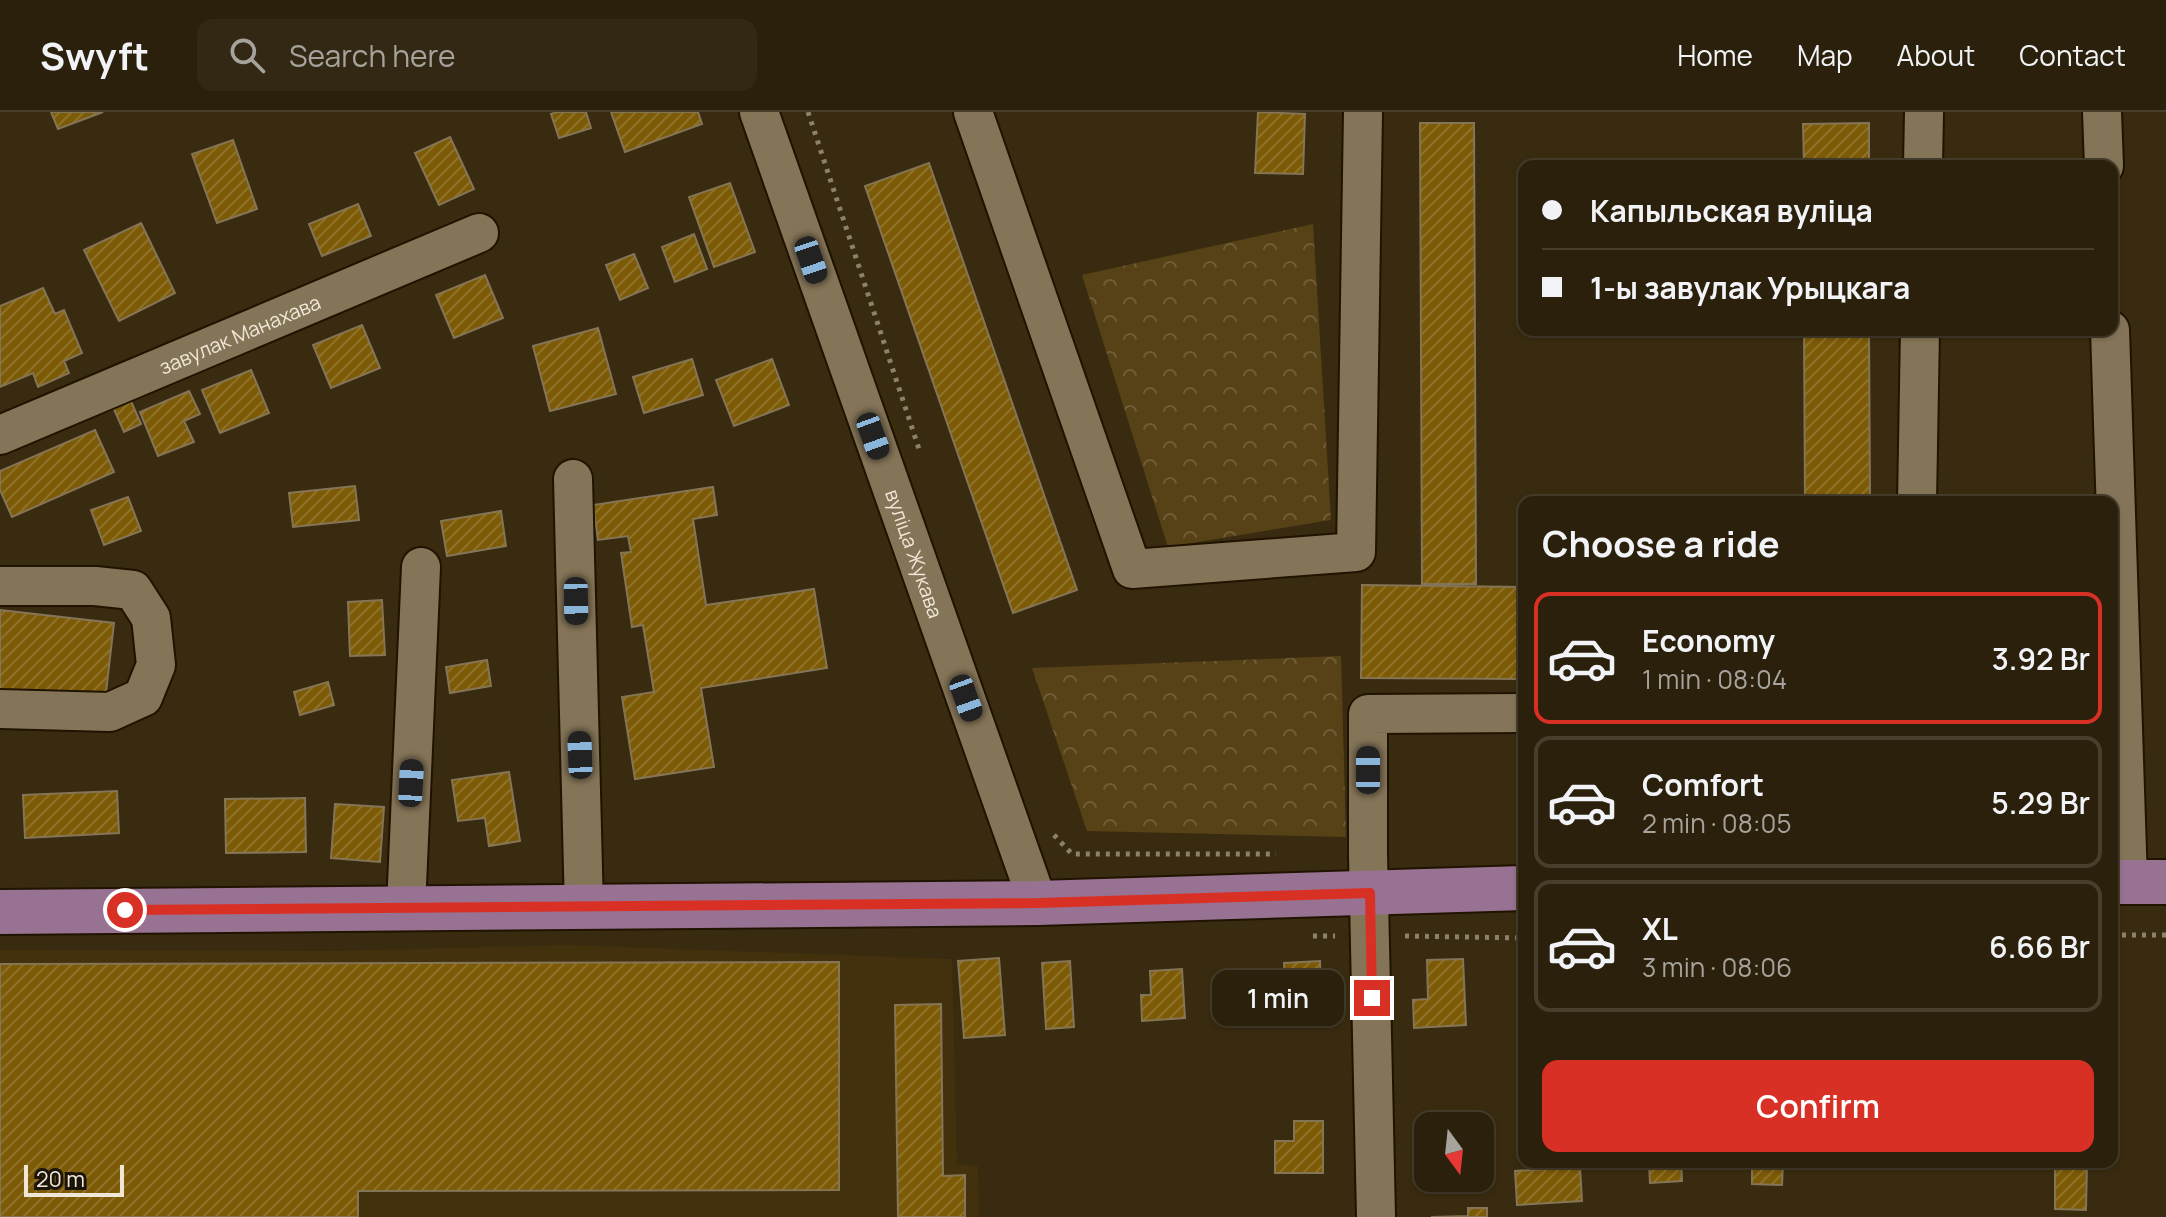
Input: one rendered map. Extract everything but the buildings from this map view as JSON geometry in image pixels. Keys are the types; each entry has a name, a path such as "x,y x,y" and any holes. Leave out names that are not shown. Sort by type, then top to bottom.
{"main road":[{"path":"0,912 1038,903 1518,888"}],"street":[{"path":"973,112 1132,569 1356,552 1363,112"},
{"path":"1923,160 1924,112"},
{"path":"2102,112 2104,160"},
{"name":"вуліца Жукава","path":"769,113 1038,903"},
{"name":"завулак Манахава","path":"0,435 479,233"},
{"path":"1917,496 1920,336"},
{"path":"2110,336 2114,496"},
{"path":"573,479 584,908"},
{"path":"406,907 421,567"},
{"path":"0,586 95,586 133,590 151,618 156,665 143,697 110,712 0,709"},
{"path":"2118,605 2135,882"},
{"path":"1376,1217 1368,714 1518,713"}],"path":[{"path":"808,112 922,460"},
{"path":"1052,833 1072,854 1290,854"},
{"path":"2118,935 2166,935"},
{"path":"1370,936 1518,938"}],"shaded area":[{"path":"568,945 952,959 957,1164 978,1166 979,1217 0,1217 0,950 336,951"}],"green space":[{"path":"1313,224 1331,520 1168,547 1082,275"},
{"path":"1341,656 1346,837 1087,831 1032,668"}],"route":[{"path":"125,910 1038,903 1370,893 1372,998"}]}
